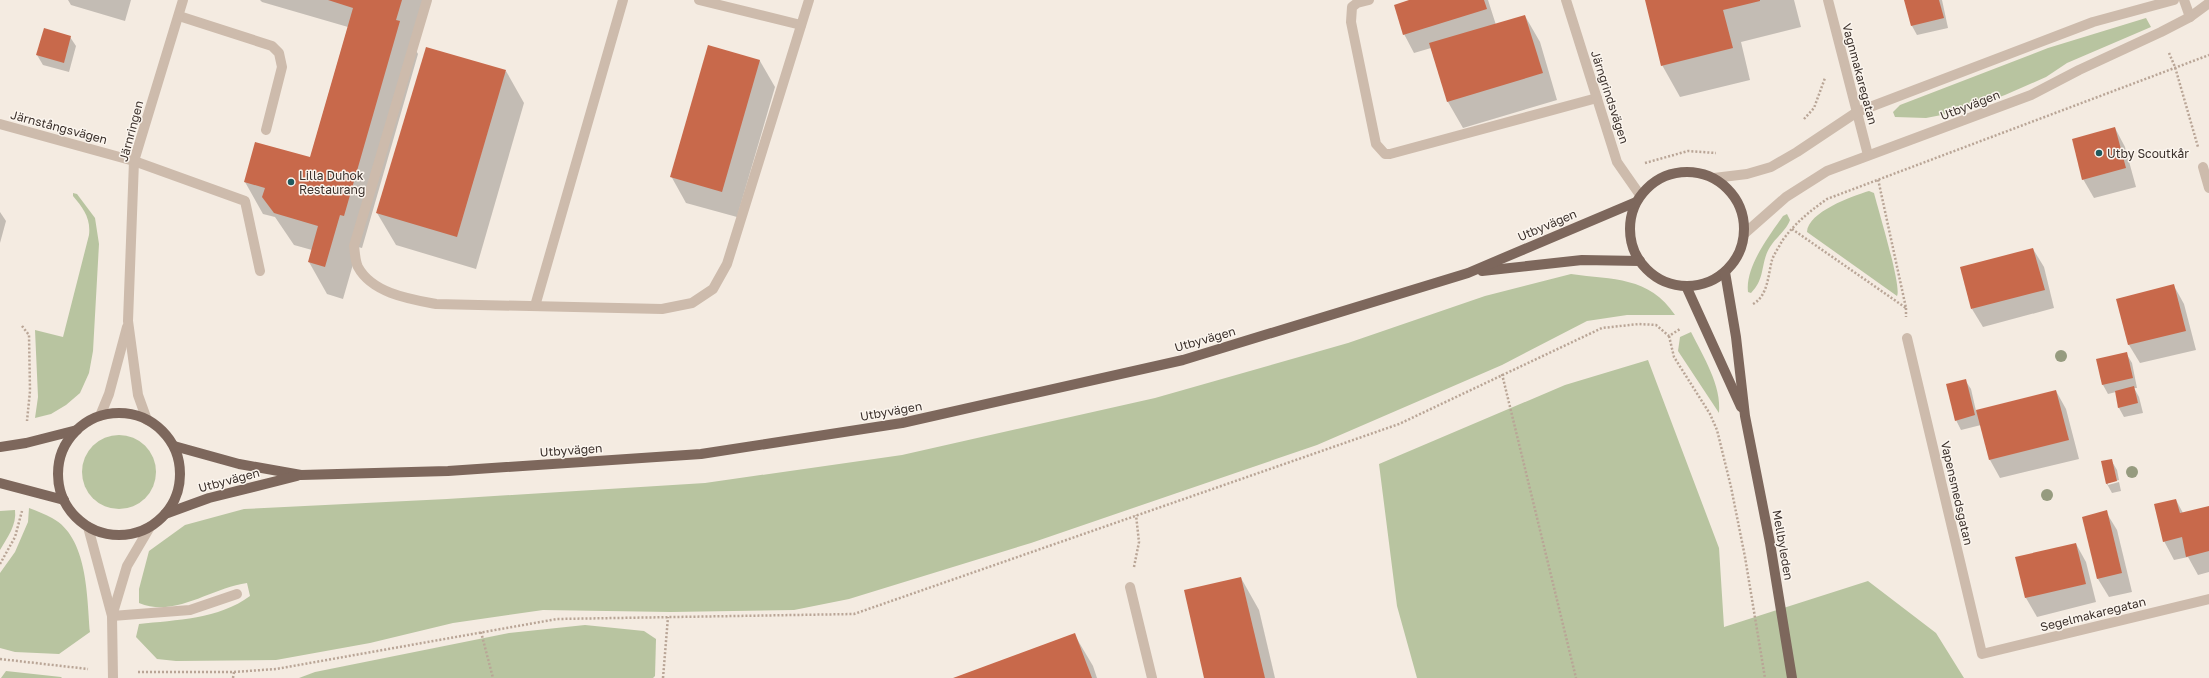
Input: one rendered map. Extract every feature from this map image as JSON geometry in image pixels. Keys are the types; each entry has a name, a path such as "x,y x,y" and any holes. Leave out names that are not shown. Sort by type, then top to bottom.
{"main road":[{"name":"Utbyvägen","path":"174,446 239,464 301,475 448,471 701,454 902,423 1183,360 1468,273 1638,199 1658,180 1680,172 1703,174 1714,178 1723,184 1737,202 1743,217 1744,234 1738,255 1725,272 1706,283 1686,286 1665,282 1651,273 1640,261 1632,246 1630,219 1638,199"},
{"name":"Utbyvägen","path":"1468,273 1582,260 1640,261"},
{"name":"Mellbyleden","path":"1725,272 1732,311 1745,416 1770,543 1792,678"},
{"name":"Mellbyleden","path":"1686,286 1745,416"},
{"name":"Utbyvägen","path":"0,446 26,443 77,430 100,416 132,414 147,420 162,431 174,446 179,464 180,482 175,499 165,514 150,527 135,533 119,535 103,533 88,527 74,515 64,500 58,481 59,463 66,445 77,430"},
{"name":"Utbyvägen","path":"165,514 210,498 301,475"},
{"path":"0,483 64,500"}],"street":[{"name":"Järnringen","path":"147,420 138,395 128,321 134,161 183,0"},
{"path":"427,0 354,246 357,266 367,279 386,291 411,300 436,304 662,309 692,302 713,289 727,264 809,0"},
{"path":"535,306 624,0"},
{"path":"699,0 801,26"},
{"path":"1369,0 1357,3 1352,7 1351,22 1376,144 1385,154 1390,154 1597,98"},
{"name":"Järngrindsvägen","path":"1566,0 1617,162 1638,199"},
{"name":"Vagnmakaregatan","path":"1828,0 1868,154"},
{"name":"Utbyvägen","path":"1714,178 1747,174 1771,167 1797,152 1857,112 2093,22 2174,0"},
{"path":"2184,0 2190,17"},
{"name":"Utbyvägen","path":"1744,234 1786,197 1827,171 1868,154 1961,122 2031,95 2079,70 2161,32 2190,17 2209,3"},
{"path":"178,16 272,46 279,53 282,67 266,130"},
{"name":"Järnstångsvägen","path":"0,124 134,161 245,201 260,271"},
{"path":"2203,167 2209,188"},
{"name":"Järnringen","path":"100,416 109,394 128,321"},
{"name":"Vapensmedsgatan","path":"1907,338 1982,654"},
{"path":"88,527 112,616 113,678"},
{"path":"112,616 127,566 150,527"},
{"path":"1130,587 1152,678"},
{"path":"112,616 190,610 237,594"},
{"name":"Segelmakaregatan","path":"1982,654 2209,599"}],"path":[{"path":"2161,32 2175,67 2203,167"},
{"path":"1801,122 1814,108 1839,44"},
{"path":"1732,311 1748,307 1760,300 1766,285 1773,258 1792,229 1802,217 1827,199 2209,55"},
{"path":"1792,229 1906,308 1878,179"},
{"path":"1669,336 1702,319"},
{"path":"138,672 234,672 276,669 557,619 854,614 1399,424 1602,328 1639,324 1656,326 1669,336 1674,357 1710,414 1717,430 1731,487 1745,557 1765,678"},
{"path":"22,326 29,335 30,391 26,426"},
{"path":"1502,374 1576,678"},
{"path":"0,564 14,537 23,506"},
{"path":"1130,587 1139,542 1136,515"},
{"path":"663,678 668,617"},
{"path":"481,632 493,678"},
{"path":"0,658 88,669"},
{"path":"233,678 234,672"}],"green space":[{"path":"2146,18 2151,27 2067,63 2046,77 2005,95 1957,112 1926,118 1895,117 1893,112 1900,105 2048,48"},
{"path":"1869,191 1874,193 1889,247 1898,290 1897,296 1807,232 1809,225 1815,218 1832,206"},
{"path":"73,193 77,194 95,218 99,244 93,351 89,373 80,393 66,405 51,414 35,418 38,397 35,330 63,337 89,235 89,223 86,214 73,196"},
{"path":"1787,214 1790,220 1783,231 1772,243 1767,253 1759,282 1751,293 1748,292 1750,272 1759,252 1783,216"},
{"path":"1571,274 1616,279 1642,286 1665,302 1675,315 1627,315 1587,321 1502,365 1317,445 1031,543 849,599 794,610 671,612 543,610 453,623 370,643 276,660 176,661 157,659 136,637 139,624 211,614 238,604 250,596 247,583 220,590 180,605 153,607 139,603 139,589 149,551 185,525 244,509 447,499 705,483 902,455 1155,398 1348,343 1485,296"},
{"path":"1691,332 1715,382 1718,392 1719,413 1678,351 1680,337"},
{"path":"1648,360 1719,548 1724,627 1868,581 1936,633 1964,678 1417,678 1397,606 1379,464 1565,385"},
{"path":"112,435 126,435 140,441 150,451 156,465 156,479 150,493 140,503 126,509 112,509 98,503 88,493 82,479 82,465 88,451 98,441"},
{"path":"29,508 52,518 64,527 73,539 79,553 83,569 88,602 90,632 59,654 15,652 0,648 0,573 15,552 28,522"},
{"path":"15,510 13,526 0,550 0,511"},
{"path":"585,625 644,631 656,639 655,676 653,678 299,678 315,672 509,633"},
{"path":"6,671 61,677 62,678 1,678"}],"building":[{"path":"328,0 402,0 396,20 400,21 344,216 340,215 325,267 308,262 318,226 274,213 262,197 265,188 244,182 255,142 310,157 353,8"},
{"path":"1409,0 1484,0 1487,9 1403,35 1394,5"},
{"path":"1645,0 1760,1 1723,10 1733,48 1661,66"},
{"path":"1904,0 1939,0 1944,18 1911,26"},
{"path":"1525,15 1543,73 1447,102 1429,43"},
{"path":"44,28 71,36 64,63 36,55"},
{"path":"708,45 760,60 722,192 670,177"},
{"path":"426,47 506,70 457,237 376,213"},
{"name":"Utby Scoutkår","path":"2115,127 2126,168 2082,180 2072,139"},
{"path":"2033,248 2045,290 1971,309 1960,267"},
{"path":"2174,284 2186,331 2128,345 2116,299"},
{"path":"2127,352 2133,378 2102,385 2096,359"},
{"path":"1966,379 1975,415 1955,421 1946,384"},
{"path":"2134,386 2138,403 2118,408 2115,391"},
{"path":"2056,390 2069,440 1989,460 1976,410"},
{"path":"2112,459 2117,481 2106,484 2101,461"},
{"path":"2176,499 2180,513 2209,506 2209,551 2186,557 2182,537 2163,542 2154,504"},
{"path":"2107,510 2122,573 2097,579 2082,517"},
{"path":"2076,543 2086,584 2025,598 2015,557"},
{"path":"1241,577 1265,678 1204,678 1184,590"},
{"path":"1075,633 1092,678 953,678"}],"place":[{"name":"Utby Scoutkår","path":"2099,153"},
{"name":"Lilla Duhok Restaurang","path":"291,182"}]}
